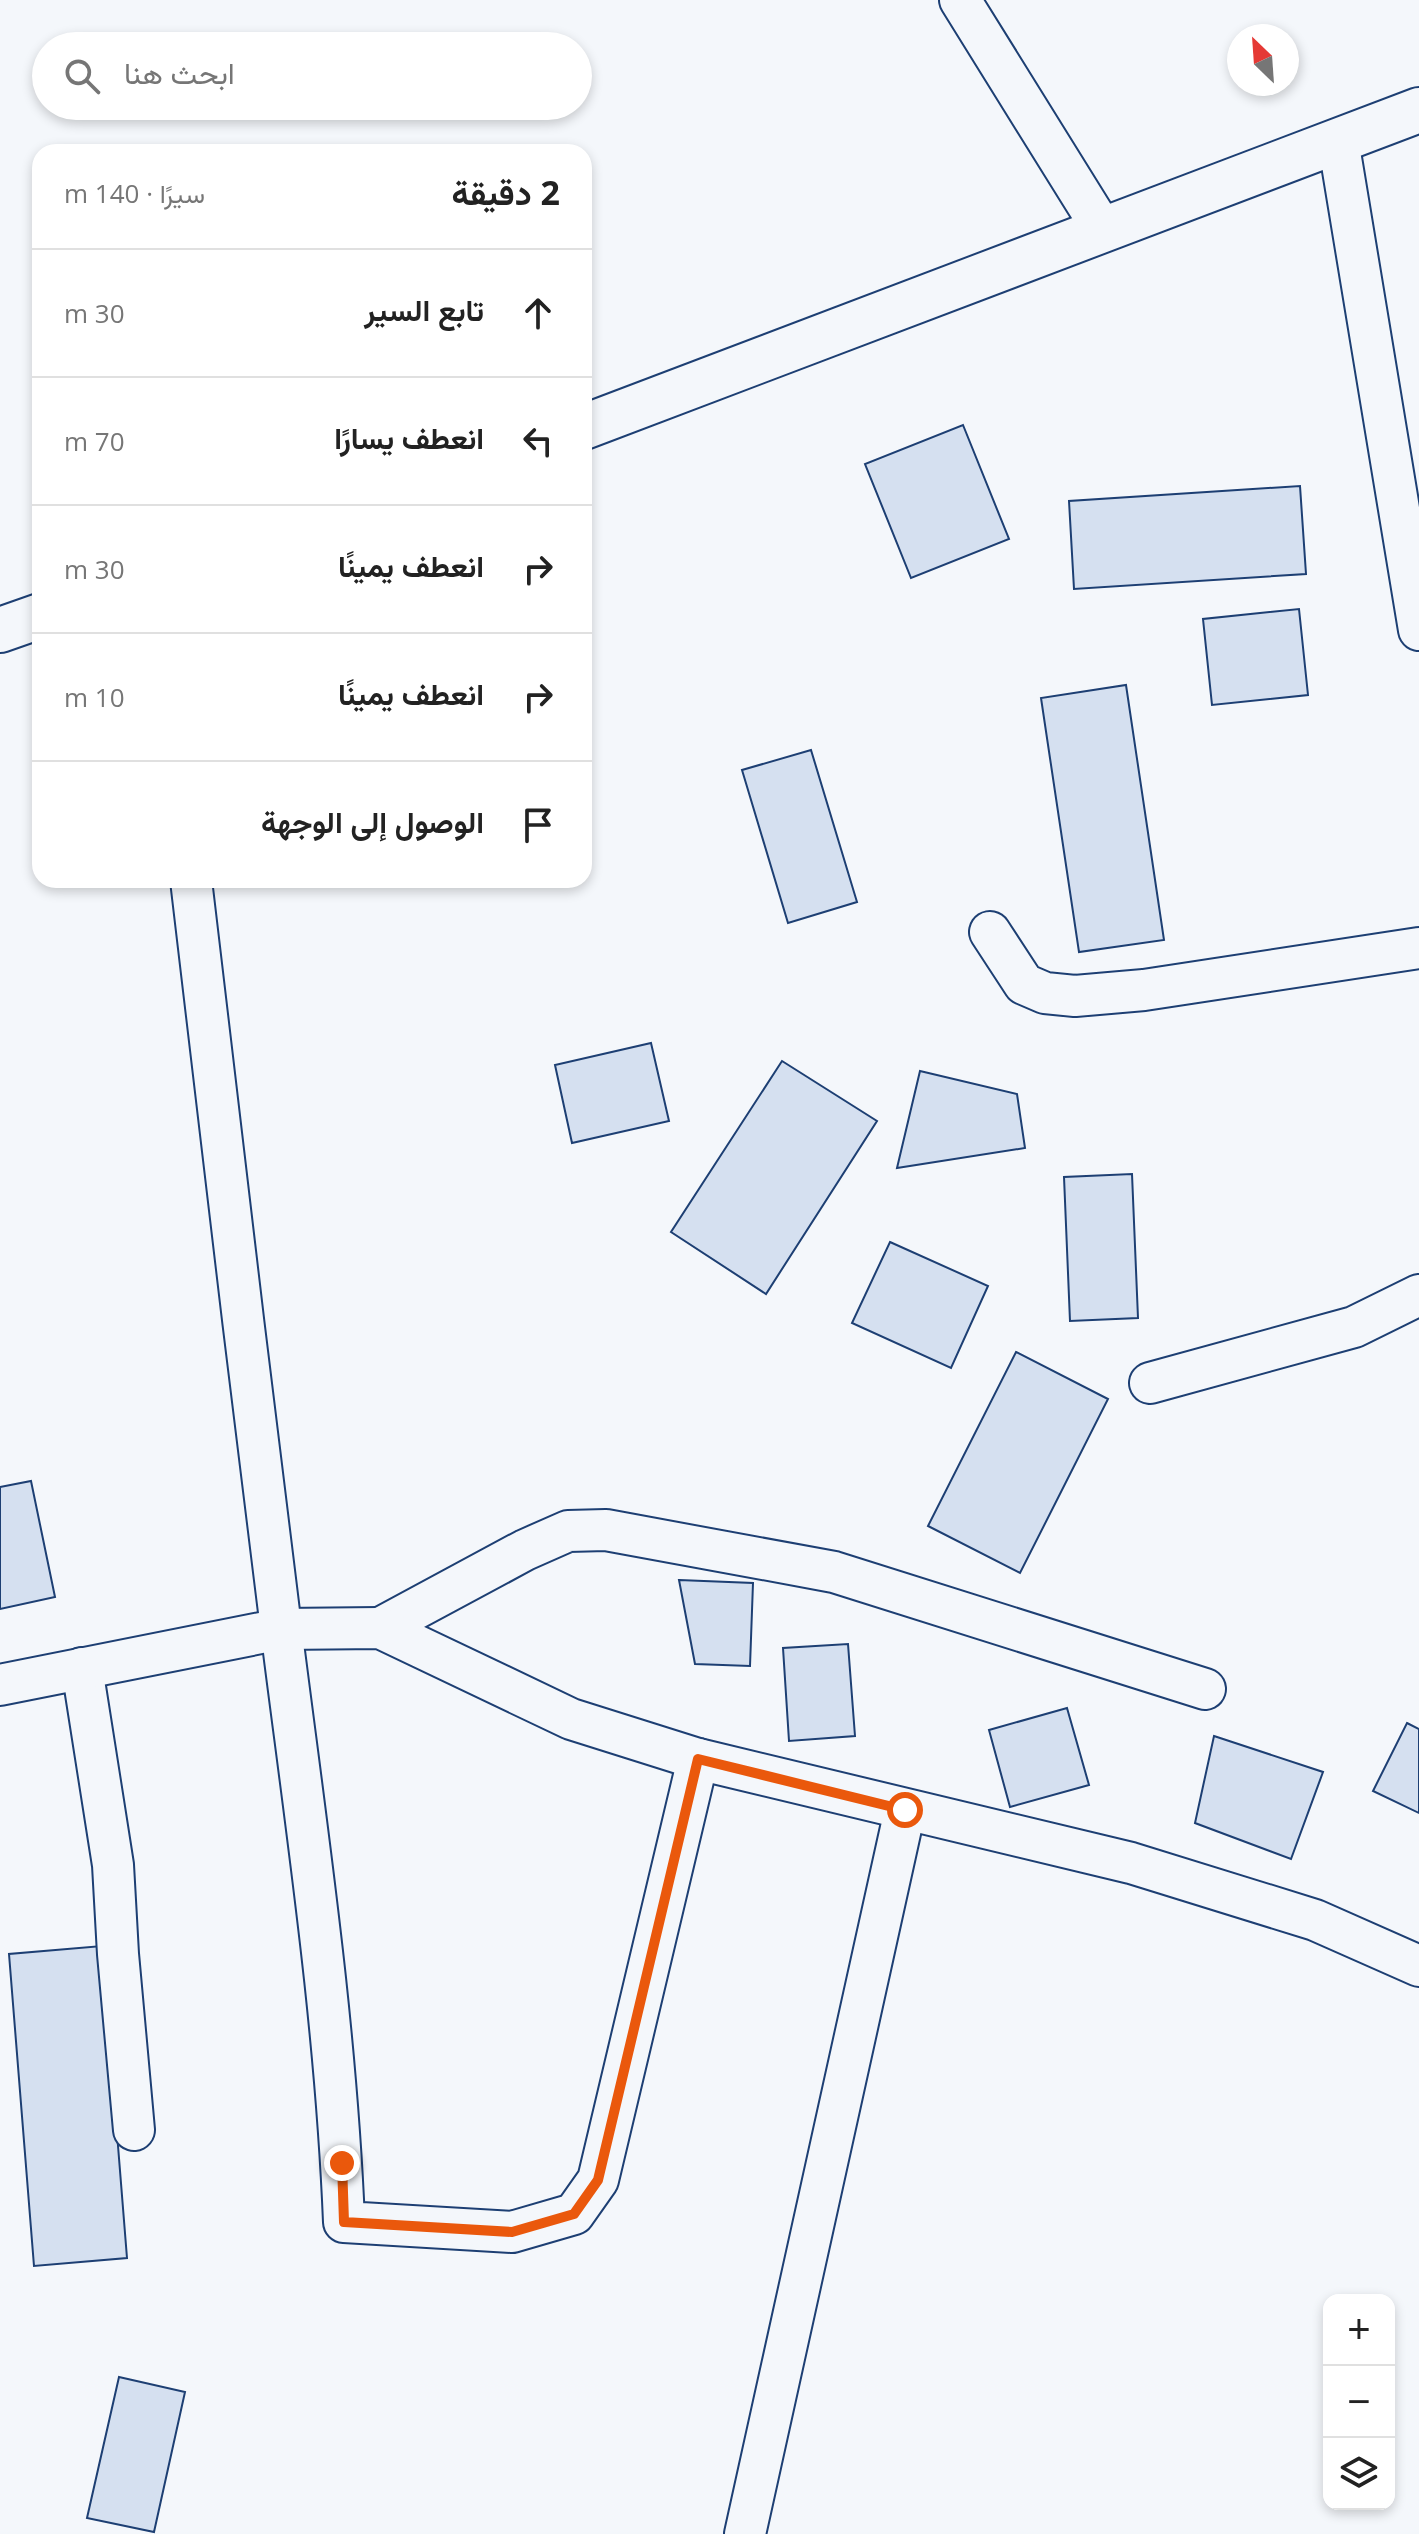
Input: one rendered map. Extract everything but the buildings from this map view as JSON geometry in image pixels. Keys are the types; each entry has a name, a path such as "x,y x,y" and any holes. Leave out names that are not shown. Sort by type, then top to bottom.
{"main road":[{"path":"592,424 1419,110"},
{"path":"0,630 32,619"}],"street":[{"path":"960,0 1103,230"},
{"path":"1338,140 1419,630"},
{"path":"192,888 281,1629 318,1899 342,2163 344,2222 512,2232 574,2214 598,2180 698,1759"},
{"path":"990,932 1024,984 1045,993 1075,996 1144,990 1419,948"},
{"path":"1150,1383 1354,1327 1419,1295"},
{"path":"380,1628 525,1550 568,1531 606,1530 834,1572 1205,1689"},
{"path":"0,1685 281,1629 380,1628 571,1719 698,1759 1131,1863 1315,1920 1419,1966"},
{"path":"82,1668 113,1865 134,2130"},
{"path":"745,2534 905,1810"}],"route":[{"path":"342,2163 344,2222 512,2232 574,2214 598,2180 698,1759 905,1810"}]}
